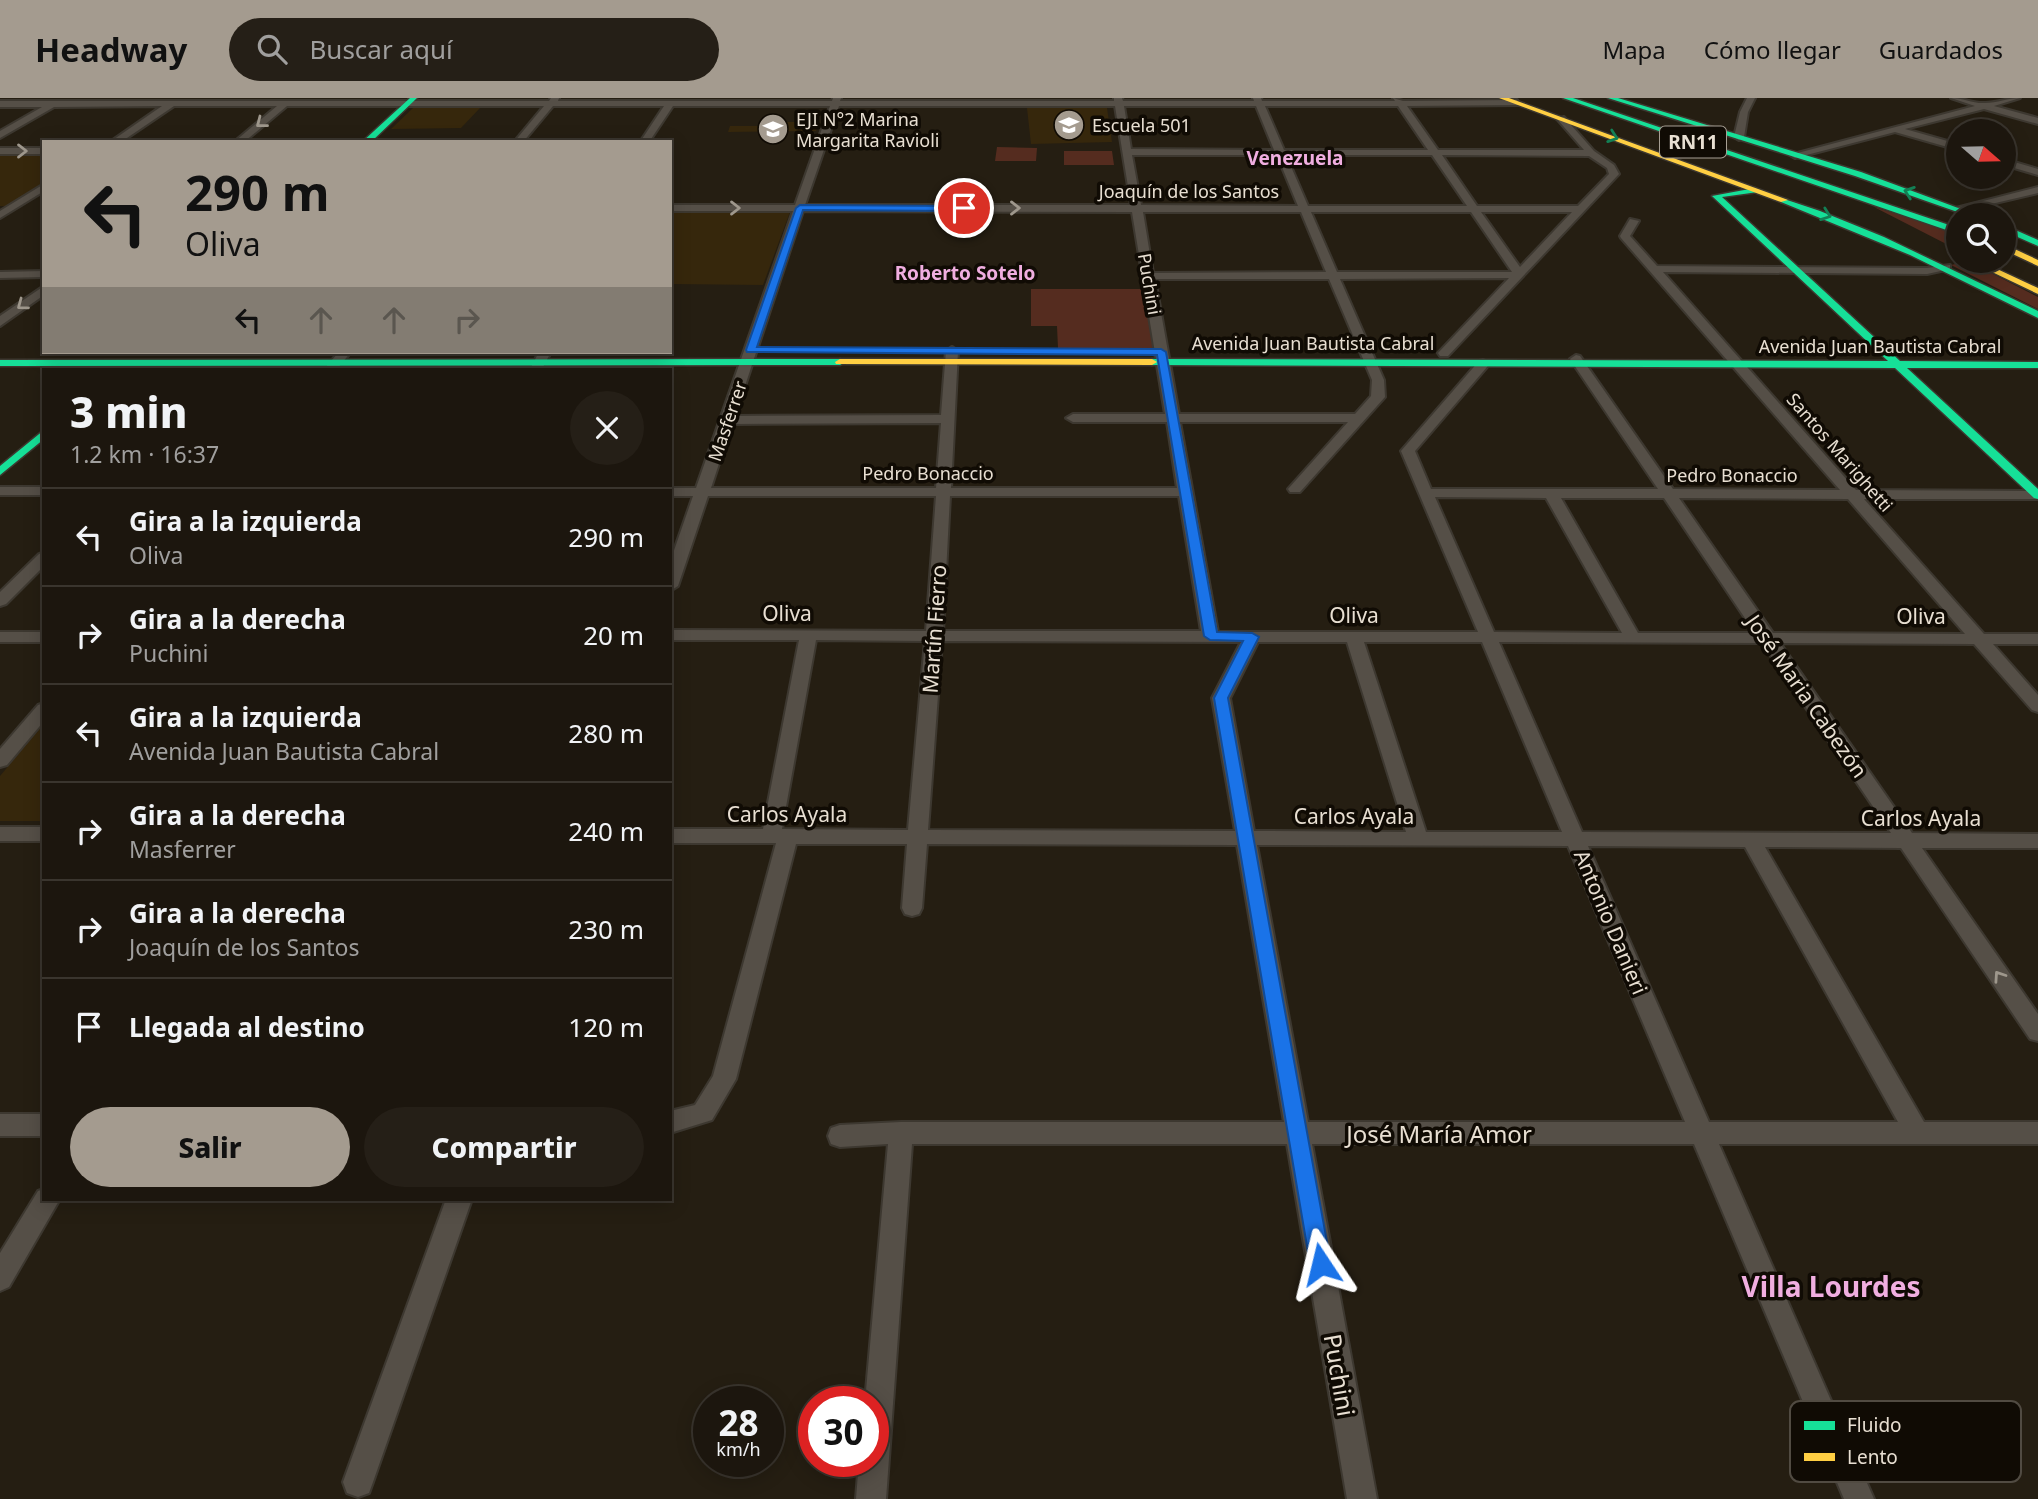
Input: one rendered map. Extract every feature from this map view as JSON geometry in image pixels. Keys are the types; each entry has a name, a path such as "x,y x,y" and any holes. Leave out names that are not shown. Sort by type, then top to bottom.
{"main road":[{"name":"RN11","path":"1566,98 1946,227"},
{"path":"1611,98 1740,137 1946,205"},
{"path":"368,140 410,101"},
{"path":"1510,101 1842,220 1946,267"},
{"name":"RN11","path":"1821,186 1920,236"},
{"path":"1758,189 1716,195 2038,495"},
{"path":"2016,233 2038,243"},
{"path":"2016,253 2038,263"},
{"path":"2006,277 1996,268 1997,263 2011,260 2038,263"},
{"path":"1958,273 2038,315"},
{"path":"1998,273 2038,291"},
{"name":"Avenida Juan Bautista Cabral","path":"672,350 749,356"},
{"name":"Avenida Juan Bautista Cabral","path":"0,357 337,360 438,365 749,356 1367,357 1444,353 1577,362"},
{"name":"Avenida Juan Bautista Cabral","path":"0,363 127,359 154,354"},
{"name":"Avenida Juan Bautista Cabral","path":"1367,357 1483,364 2038,359"},
{"name":"Avenida Juan Bautista Cabral","path":"1895,362 2038,365"},
{"path":"0,472 42,435"}],"street":[{"path":"0,135 64,98"},
{"path":"117,140 182,98"},
{"path":"240,140 293,98"},
{"path":"1740,137 1742,114 1751,98"},
{"path":"1955,98 2038,121"},
{"path":"1795,155 2016,98"},
{"path":"0,104 284,105 410,101 553,101 669,105 836,101 1510,101"},
{"path":"520,140 553,101"},
{"name":"Masferrer","path":"672,580 836,101"},
{"path":"1259,101 1378,380 1378,397 1295,489"},
{"name":"Puchini","path":"1119,102 1210,636"},
{"path":"1400,102 1520,275"},
{"path":"644,140 669,105"},
{"path":"1444,353 1614,174 1611,167 1591,153 1561,119"},
{"path":"1895,129 1946,144"},
{"path":"0,151 42,151"},
{"path":"1127,152 1591,153"},
{"path":"2016,166 2038,172"},
{"path":"0,215 42,188"},
{"path":"1983,203 2038,190"},
{"path":"0,207 34,207"},
{"name":"Joaquín de los Santos","path":"672,208 1583,209"},
{"name":"Santos Marighetti","path":"1634,221 1625,236 2038,706"},
{"path":"1654,269 1927,271 1946,267"},
{"path":"0,275 42,274"},
{"path":"1148,276 1520,275"},
{"path":"0,322 42,290"},
{"name":"Martín Fierro","path":"912,908 953,356"},
{"name":"José Maria Cabezón","path":"1577,362 2038,1032"},
{"name":"Antonio Danieri","path":"1483,364 1408,451 1817,1401"},
{"path":"1073,418 1359,418"},
{"path":"727,420 950,419"},
{"path":"0,491 42,491"},
{"name":"Pedro Bonaccio","path":"672,492 1186,492"},
{"name":"Pedro Bonaccio","path":"1426,493 2038,495"},
{"path":"1551,493 1633,638"},
{"path":"0,601 42,558"},
{"name":"Oliva","path":"672,635 2038,639"},
{"path":"672,1121 704,1113 724,1079 779,837 808,636"},
{"path":"0,637 42,638"},
{"name":"Puchini","path":"1252,637 1221,698 1362,1499"},
{"path":"1354,638 1419,839"},
{"path":"0,761 42,711"},
{"path":"0,834 42,834"},
{"name":"Carlos Ayala","path":"672,836 2038,841"},
{"path":"1751,840 1917,1133"},
{"path":"0,1125 42,1125"},
{"path":"871,1499 901,1133"},
{"name":"José María Amor","path":"840,1136 901,1133 2038,1133"},
{"path":"0,1278 46,1201"},
{"path":"358,1482 458,1201"},
{"name":"Antonio Danieri","path":"1852,1482 1859,1499"}],"shaded area":[{"path":"413,108 480,108 461,128 391,129"},
{"name":"Escuela 501","path":"1027,108 1107,108 1112,142 1031,144"},
{"name":"EJI N°2 Marina Margarita Ravioli","path":"781,122 819,122 816,131 728,132 730,126 779,126"},
{"path":"997,147 1037,148 1036,161 995,161"},
{"path":"1064,151 1112,151 1114,165 1064,165"},
{"path":"0,155 42,155 42,183 7,206 0,206"},
{"path":"1874,207 1946,228 1946,244"},
{"path":"672,212 790,212 763,285 672,284"},
{"path":"1967,273 1991,273 2038,297 2038,309"},
{"path":"1031,289 1144,289 1153,348 1058,348 1057,326 1031,326"},
{"path":"42,726 42,821 0,821 0,776"}],"traffic: fast":[{"path":"368,140 414,98"},
{"path":"1566,98 1946,227"},
{"path":"1611,98 1858,174 1946,205"},
{"path":"1755,190 1716,196 2038,495"},
{"path":"1784,200 1913,253 2038,315"},
{"path":"2016,233 2038,243"},
{"path":"0,363 840,362"},
{"path":"1152,362 2038,365"},
{"path":"0,472 42,435"}],"traffic: slow":[{"path":"1502,98 1784,200"},
{"path":"2016,253 2038,263"},
{"path":"1999,273 2038,291"},
{"path":"840,362 1152,362"}],"place":[{"name":"Escuela 501","path":"1069,125"},
{"name":"EJI N°2 Marina Margarita Ravioli","path":"773,129"}],"district":[{"name":"Venezuela","path":"1295,158"},
{"name":"Roberto Sotelo","path":"965,273"},
{"name":"Villa Lourdes","path":"1831,1286"}],"route":[{"path":"964,208 800,208 751,350 1161,352 1210,636 1252,637 1221,698 1321,1264"}]}
